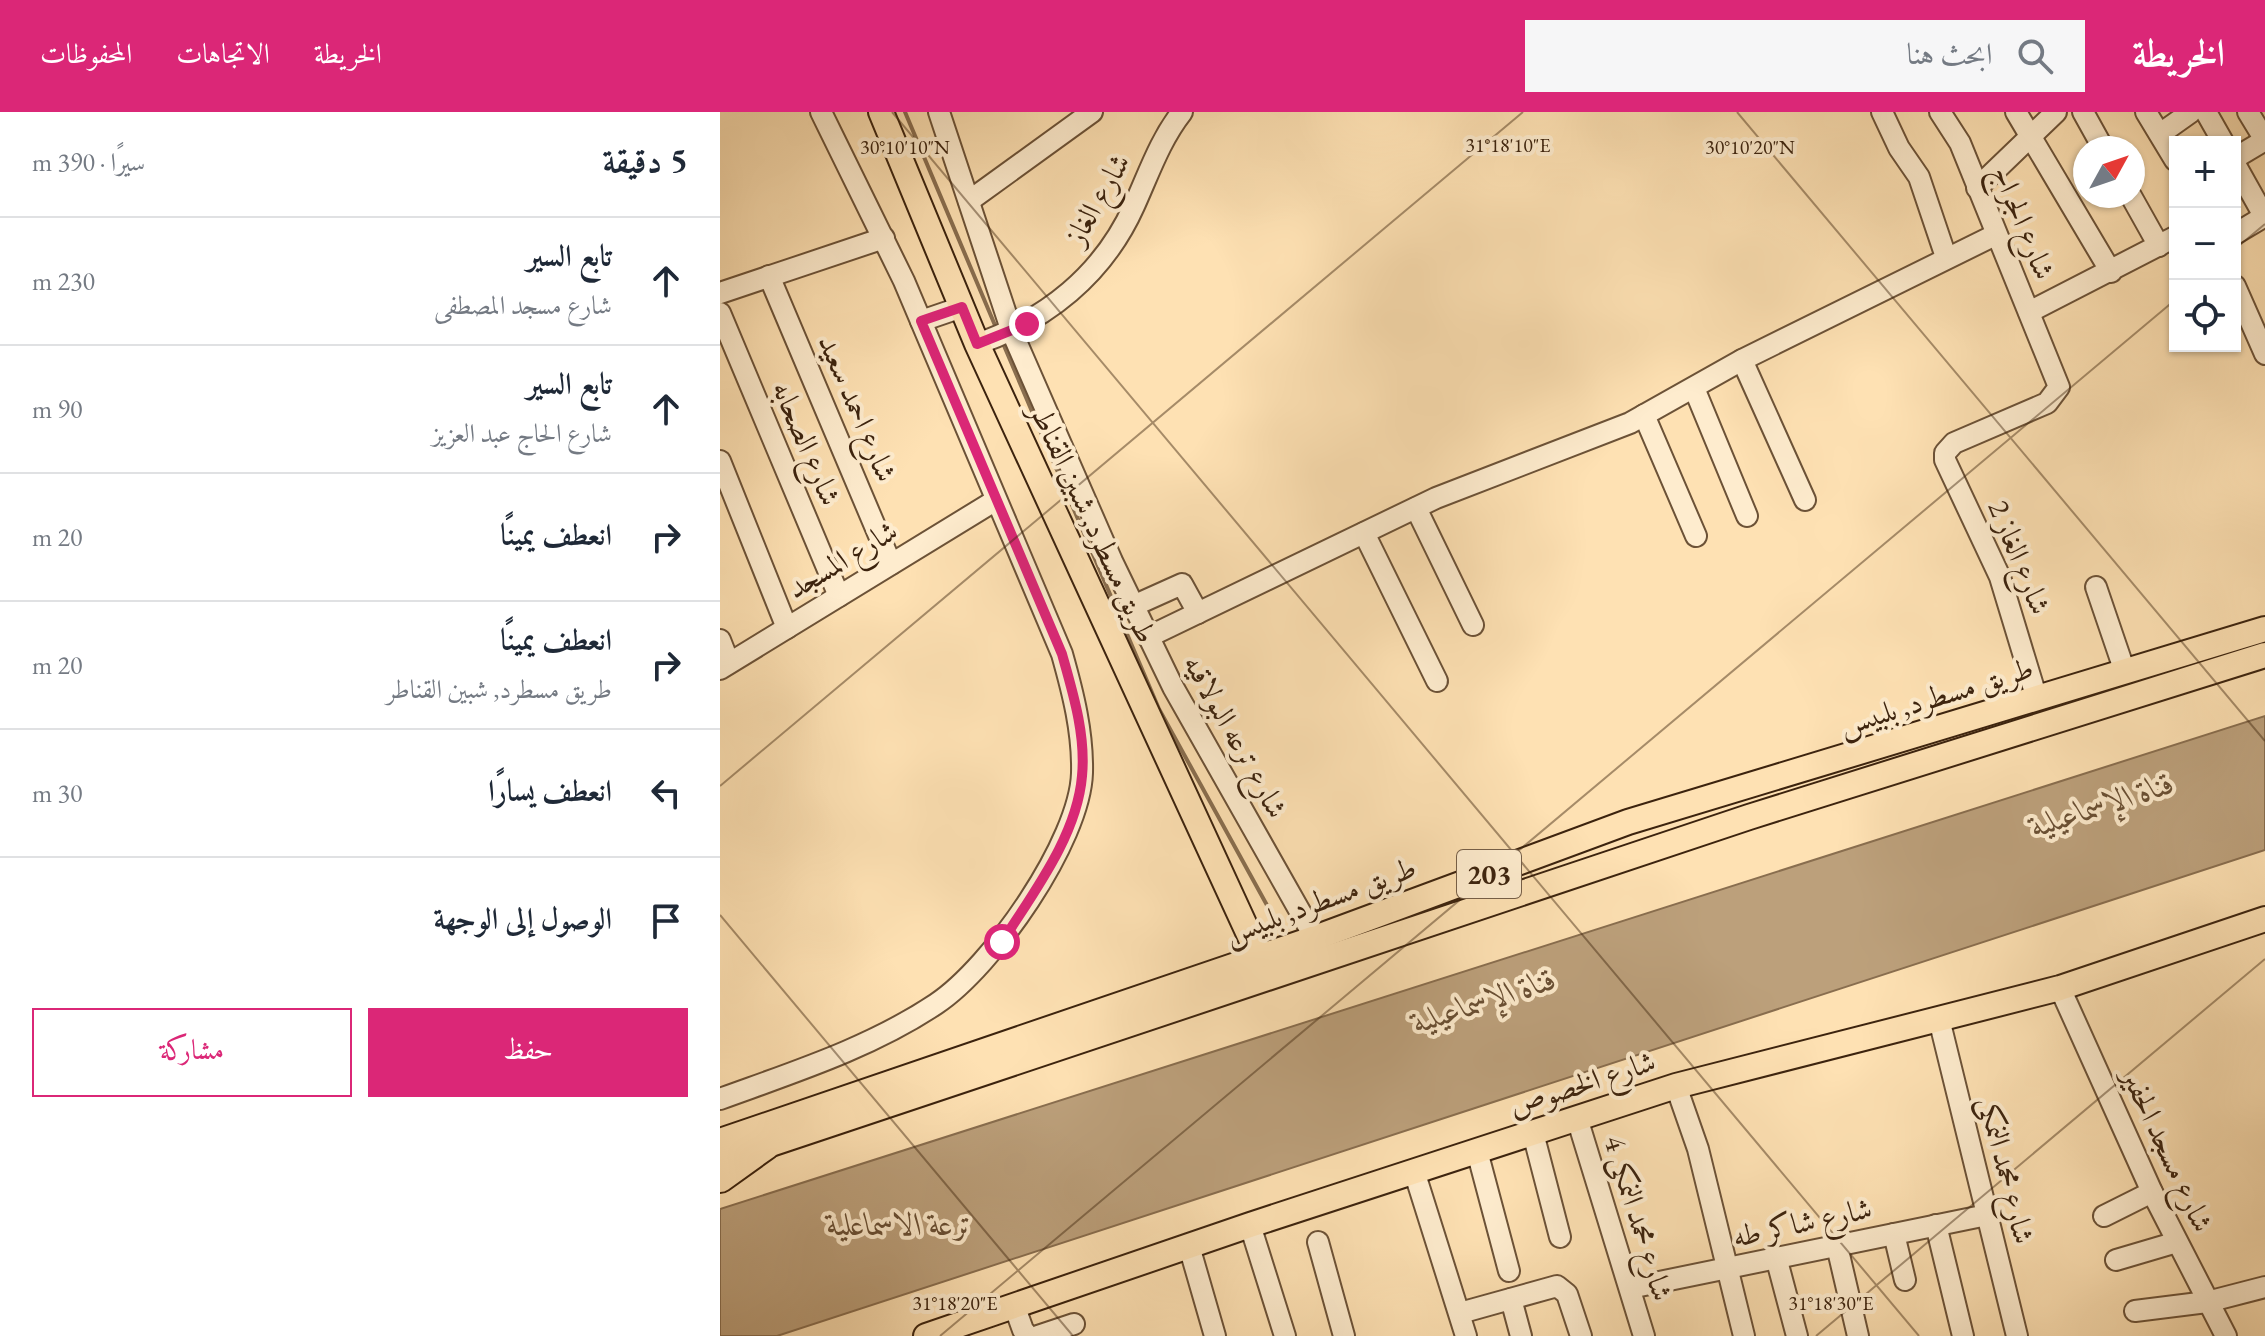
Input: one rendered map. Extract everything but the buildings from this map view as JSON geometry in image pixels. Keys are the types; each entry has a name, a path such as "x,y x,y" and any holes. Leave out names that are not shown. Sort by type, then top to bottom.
{"highway":[{"path":"720,1178 766,1145"}],"main road":[{"name":"طريق مسطرد, شبين القناطر","path":"881,112 977,344 1259,956"},
{"name":"طريق مسطرد, بلبيس","path":"720,1141 1315,938 1628,822 2265,629"},
{"name":"طريق مسطرد, بلبيس","path":"720,1161 1794,802 2265,655"},
{"name":"شارع الخصوص","path":"926,1336 952,1331 1014,1305 1250,1225 1676,1086 2060,988 2265,919"}],"street":[{"path":"720,1099 862,1046 939,1003 1002,942 1049,867 1074,812 1082,775 1078,709 1062,654 921,321 884,238 821,112"},
{"name":"شارع ترعه البولاقيه","path":"939,112 1012,332 1133,606 1173,687 1315,938"},
{"path":"969,201 1092,112"},
{"name":"شارع الغاز","path":"977,344 1012,332 1056,306 1098,262 1133,209 1163,140 1182,112"},
{"path":"1882,112 1899,148 1919,177 1946,257"},
{"name":"شارع الجراج","path":"1940,112 1960,143 2029,312 2058,393 2047,403 1954,443"},
{"path":"2016,112 2111,272"},
{"path":"1977,188 2056,112"},
{"path":"2083,112 2096,136"},
{"path":"2146,112 2169,150"},
{"path":"2160,134 2191,112"},
{"path":"2206,112 2220,136"},
{"path":"2241,154 2265,140 2248,112"},
{"path":"2241,175 2264,216 2241,230"},
{"path":"2029,312 2167,241 2141,208"},
{"path":"1148,637 1416,508 1644,415 1742,360 1995,235"},
{"path":"720,293 884,238"},
{"name":"شارع احمد سعيد","path":"769,276 891,564"},
{"path":"2241,300 2265,354"},
{"path":"921,321 962,307"},
{"name":"شارع الصحابه","path":"720,313 839,596"},
{"path":"1742,360 1805,500"},
{"path":"1694,388 1747,516"},
{"path":"1644,415 1696,536"},
{"name":"شارع الغاز 2","path":"1954,443 1945,453 1945,460 2000,577 2037,699"},
{"path":"720,461 787,628"},
{"name":"شارع المسجد","path":"725,666 996,500"},
{"path":"1416,508 1473,625"},
{"path":"1364,533 1437,681"},
{"path":"1133,606 1182,584 1198,613"},
{"path":"2096,587 2125,672"},
{"path":"720,640 725,666"},
{"name":"شارع مسجد الحفير","path":"2060,988 2152,1192 2226,1336"},
{"name":"شارع محمد النمكى","path":"1939,1019 2017,1336"},
{"path":"1676,1086 1698,1149 1725,1269 1744,1336"},
{"name":"شارع محمد النمكى 4","path":"1577,1118 1644,1336"},
{"path":"1533,1133 1560,1237"},
{"path":"1477,1151 1509,1271"},
{"path":"1414,1171 1466,1336"},
{"path":"2104,1216 2152,1192"},
{"name":"شارع شاكر طه","path":"1630,1288 1987,1215"},
{"path":"1250,1225 1285,1336"},
{"path":"1936,1225 1963,1336"},
{"path":"1894,1234 1905,1280"},
{"path":"1318,1242 1344,1336"},
{"path":"2116,1260 2177,1242"},
{"path":"1189,1246 1215,1336"},
{"path":"1837,1246 1858,1336"},
{"path":"1776,1257 1797,1336"},
{"path":"1460,1313 1560,1287 1567,1294 1581,1336"},
{"path":"2135,1311 2207,1302 2265,1287"},
{"path":"1511,1299 1521,1336"},
{"path":"1014,1305 1028,1336"},
{"path":"1038,1336 1074,1324"}],"water":[{"name":"ترعة الاسماعلية","path":"2265,716 2265,850 777,1336 720,1336 720,1209"}],"waterway":[{"path":"905,112 997,330"},
{"path":"1002,341 1159,709 1268,907"}],"route":[{"path":"1002,942 1049,867 1074,812 1082,775 1078,709 1062,654 921,321 962,307 977,344 1027,324"}],"water label":[{"name":"قناة الإسماعيلية","path":"2102,804"},
{"name":"قناة الإسماعيلية","path":"1484,1000"}]}
